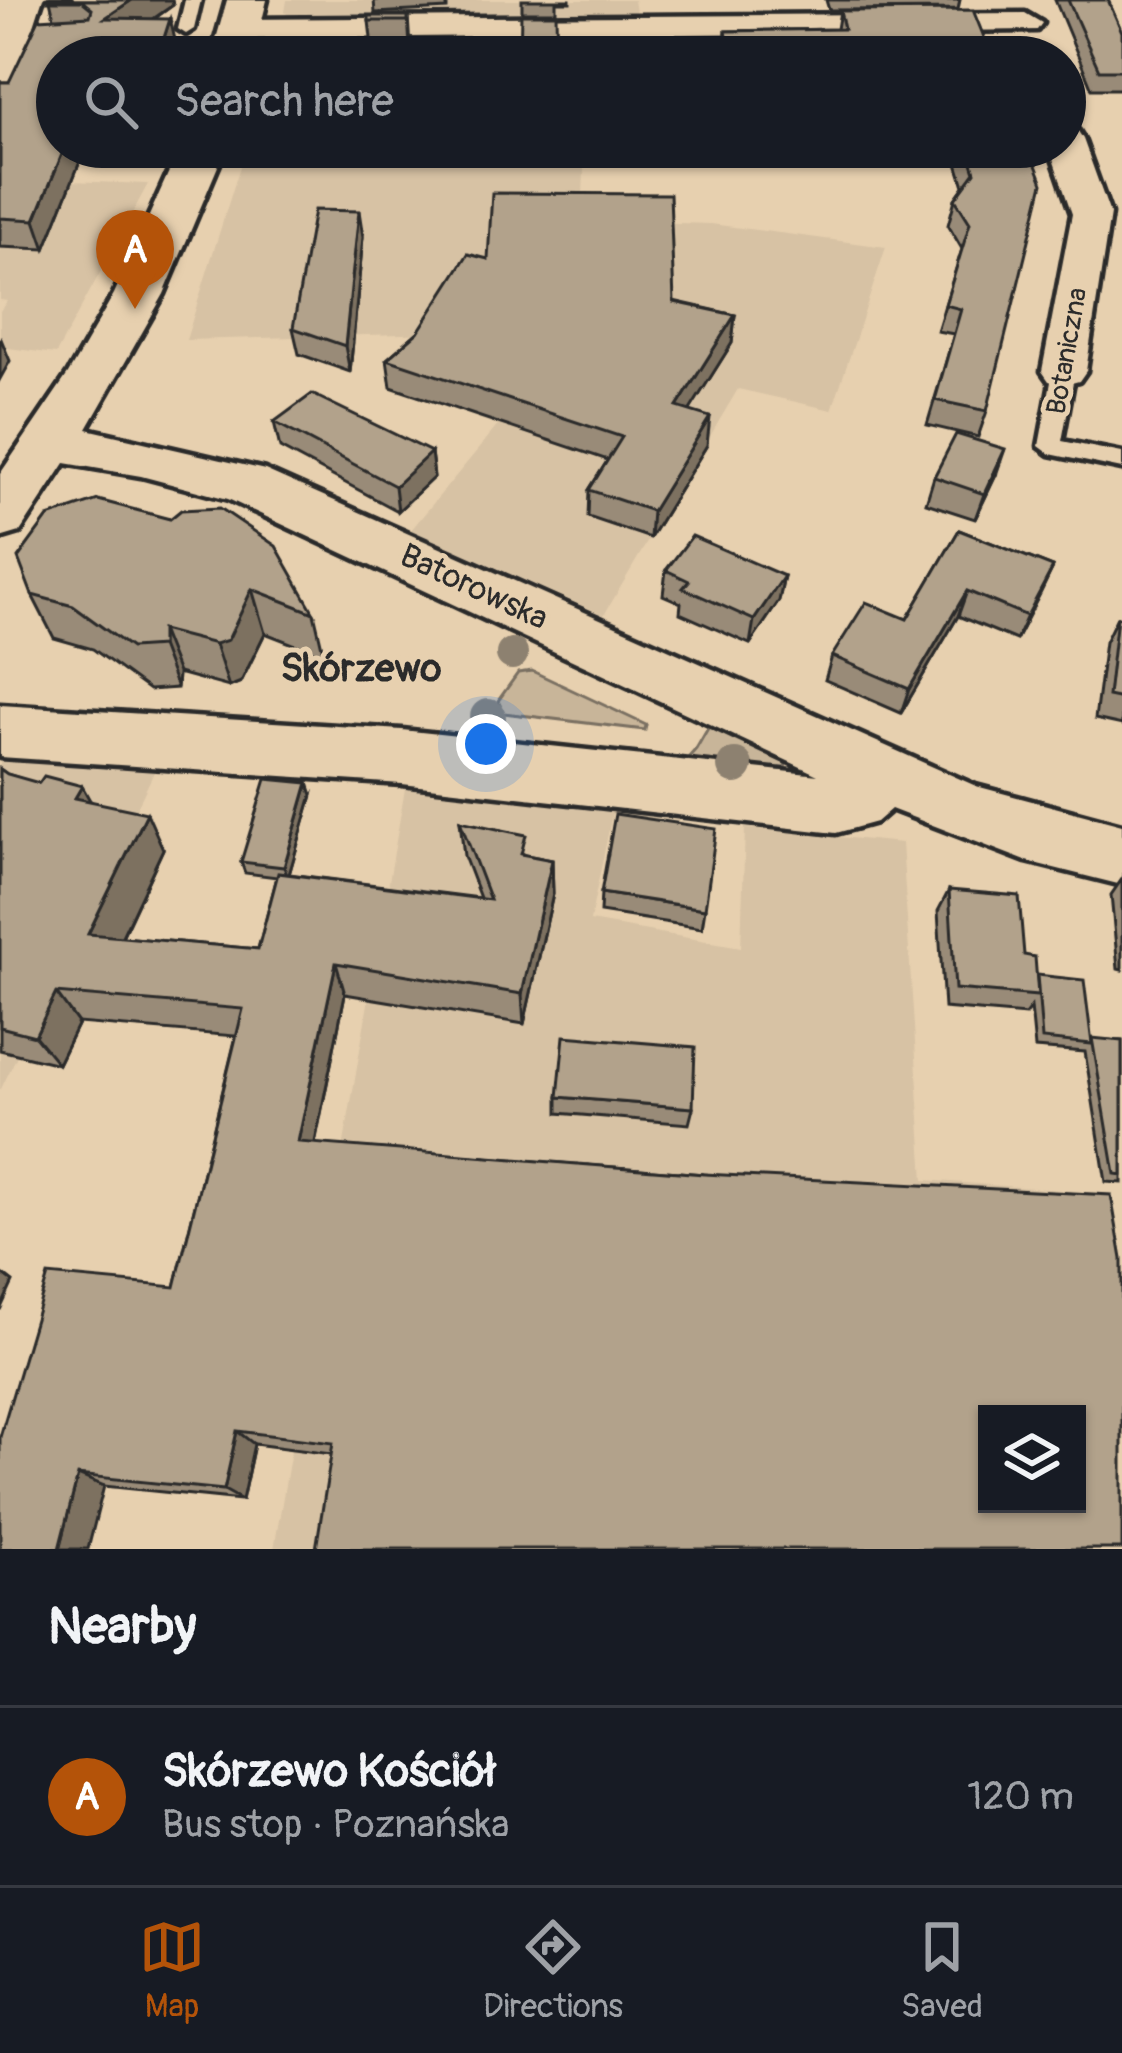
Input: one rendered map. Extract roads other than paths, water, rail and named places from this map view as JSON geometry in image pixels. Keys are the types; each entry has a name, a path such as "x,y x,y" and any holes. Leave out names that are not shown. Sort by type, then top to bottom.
{"street":[{"path":"240,28 1021,11"},
{"path":"0,517 101,371 135,309 196,168"},
{"path":"1080,168 1107,217"},
{"name":"Botaniczna","path":"1064,371 1107,217"},
{"name":"Batorowska","path":"51,442 159,461 244,484 883,776 1026,832 1122,856"},
{"path":"0,731 52,738 402,757 836,805 852,802 883,776"}],"lane":[{"path":"43,36 53,3 62,0"},
{"path":"186,28 193,0"},
{"name":"Botaniczna","path":"1064,371 1050,446 1122,461"}],"place":[{"name":"Skórzewo Kościół","path":"135,309"}],"district":[{"name":"Skórzewo","path":"361,668"}]}
